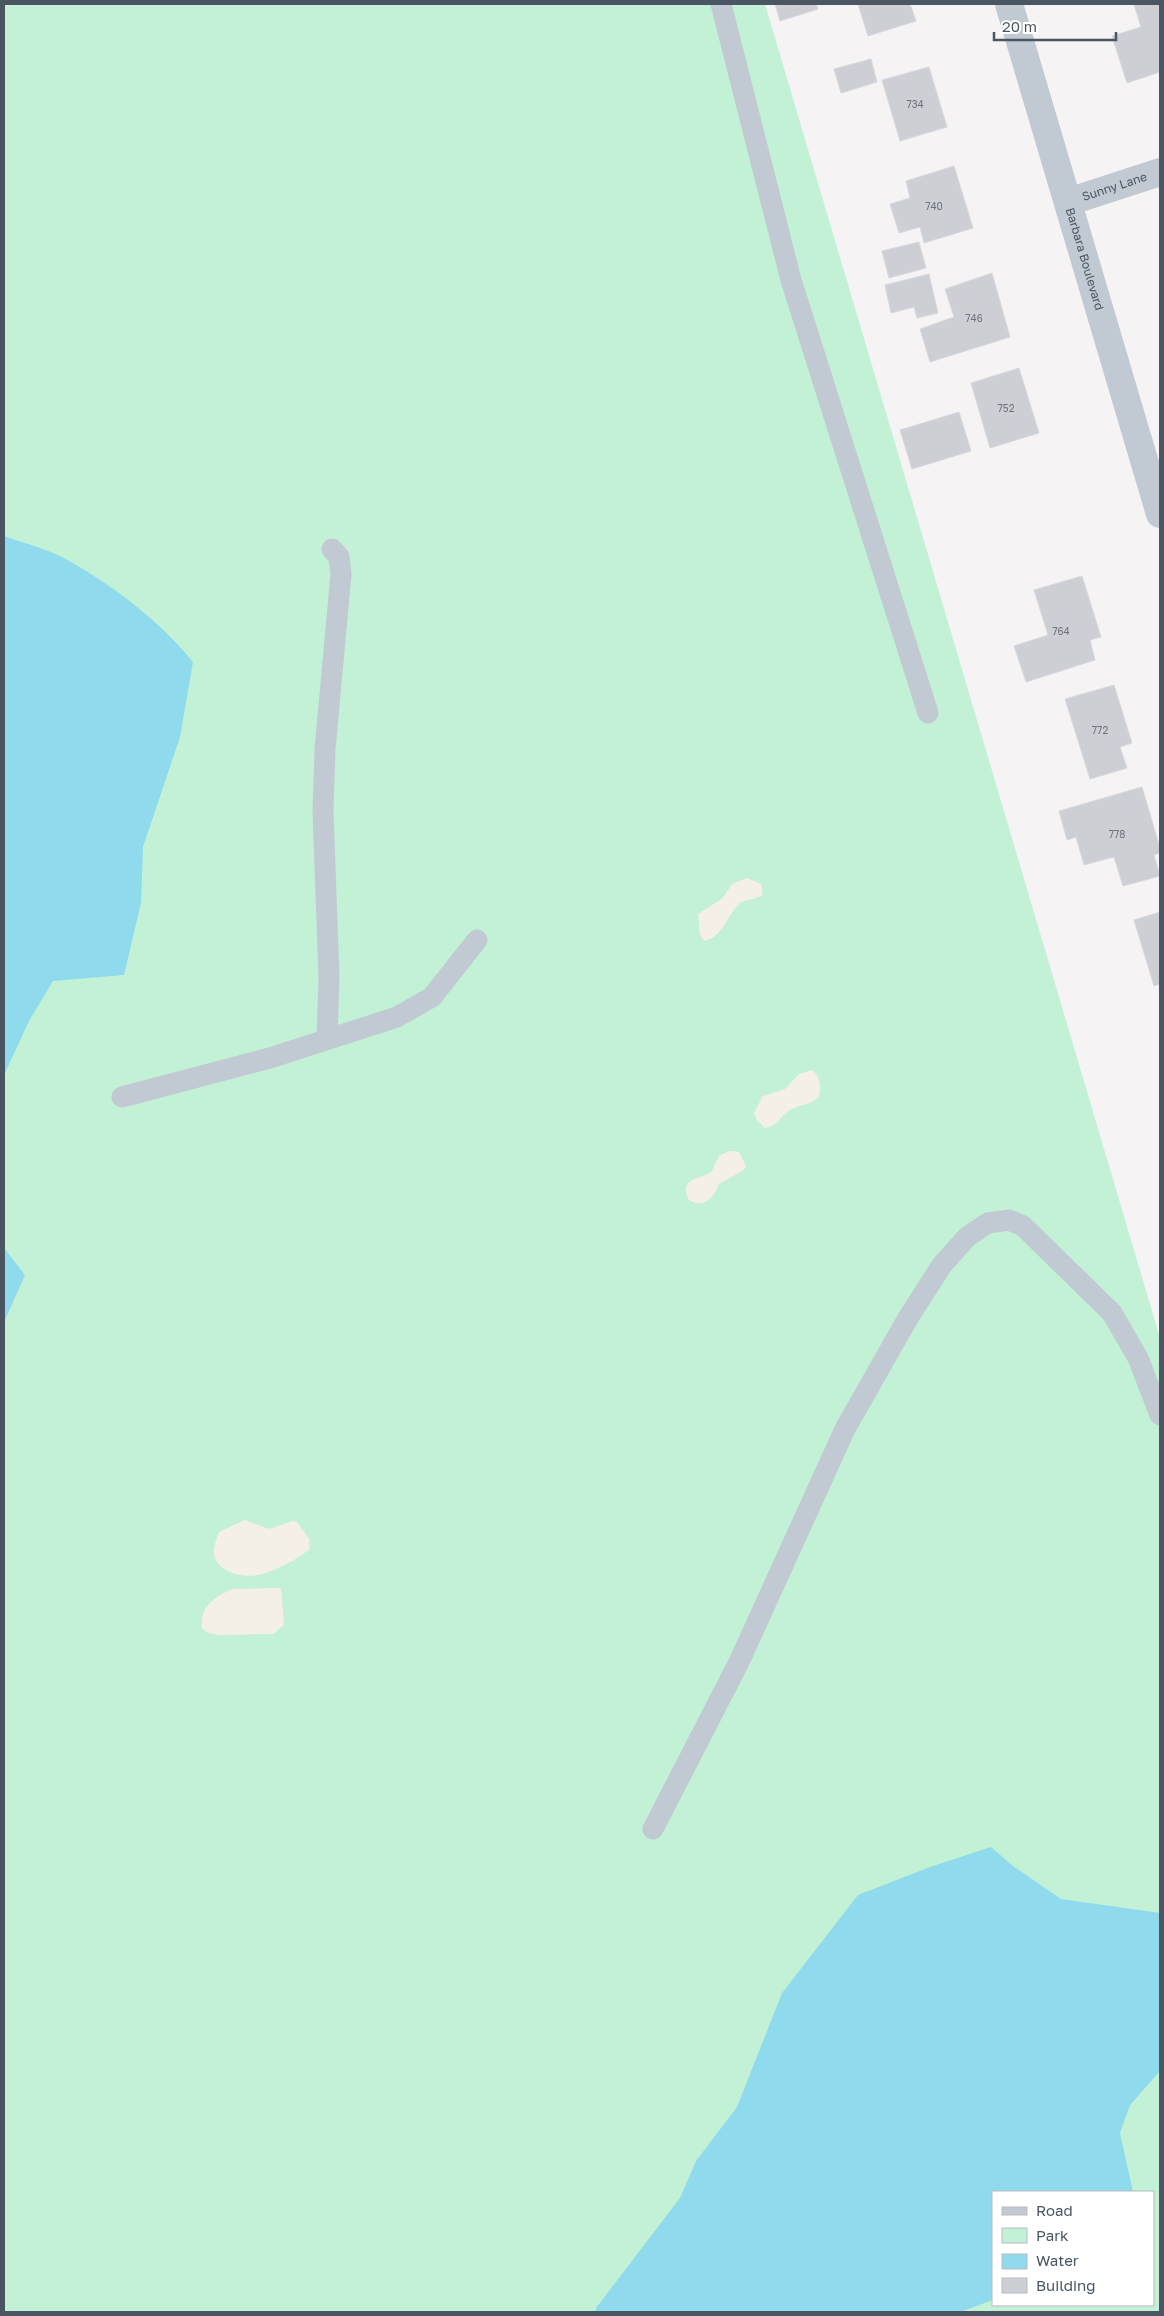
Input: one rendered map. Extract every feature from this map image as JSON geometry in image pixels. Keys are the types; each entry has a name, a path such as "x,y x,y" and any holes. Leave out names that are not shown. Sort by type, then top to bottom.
{"street":[{"name":"Barbara Boulevard","path":"1009,4 1160,514"},
{"name":"Sunny Lane","path":"1068,202 1160,172"}],"lane":[{"path":"721,4 791,280 928,712"},
{"path":"327,1039 329,976 324,784 325,749 342,574 339,558 332,549"},
{"path":"122,1097 270,1058 397,1017 432,997 477,940"},
{"path":"653,1829 739,1662 845,1430 913,1310 942,1265 967,1237 988,1223 1009,1220 1024,1226 1112,1313 1138,1358 1160,1416"}],"green space":[{"path":"4,4 765,4 1160,1338 1160,2312 4,2312"}],"sand":[{"path":"747,878 761,884 763,895 740,903 720,931 704,941 700,935 698,914 723,898 732,884"},
{"path":"812,1070 820,1083 820,1094 817,1098 791,1109 775,1124 765,1128 757,1120 754,1113 763,1096 785,1089 799,1074"},
{"path":"729,1151 739,1152 746,1166 744,1170 719,1184 708,1201 699,1204 689,1200 686,1187 689,1183 712,1171 719,1156"},
{"path":"245,1520 269,1529 293,1521 297,1522 309,1539 310,1549 287,1564 262,1574 250,1576 229,1571 223,1568 215,1558 214,1552 219,1532"},
{"path":"232,1589 281,1589 284,1625 273,1634 219,1635 208,1633 202,1628 203,1614 206,1608 214,1599 225,1592"}],"water":[{"path":"4,536 62,557 98,578 149,617 180,646 193,662 180,737 143,847 141,903 124,975 53,981 29,1021 4,1075"},
{"path":"4,1248 25,1275 4,1322"},
{"path":"991,1847 1013,1866 1061,1899 1160,1913 1160,2071 1130,2105 1120,2133 1133,2191 992,2191 992,2300 960,2312 595,2312 596,2308 680,2198 696,2161 737,2107 782,1993 858,1895 930,1867"}],"building":[{"path":"775,4 816,4 818,9 780,21"},
{"path":"858,4 910,4 916,21 868,36"},
{"path":"1134,4 1160,4 1160,72 1127,83 1112,36 1141,27"},
{"path":"871,59 877,82 841,93 834,69"},
{"path":"929,67 947,127 900,141 882,80"},
{"path":"954,166 973,228 924,243 920,227 899,233 890,204 910,198 906,181"},
{"path":"919,242 926,268 889,278 882,251"},
{"path":"992,273 1010,337 930,362 920,329 954,317 945,289"},
{"path":"929,274 938,313 917,318 914,307 891,313 885,285"},
{"path":"1019,368 1039,433 990,448 971,383"},
{"path":"959,412 971,451 912,469 900,430"},
{"path":"1082,576 1101,637 1090,640 1095,660 1026,682 1014,646 1048,635 1034,590"},
{"path":"1114,685 1132,743 1120,747 1127,768 1090,779 1065,699"},
{"path":"1142,787 1160,848 1160,853 1154,855 1160,876 1123,886 1114,857 1084,865 1076,837 1067,840 1059,811"},
{"path":"1160,912 1160,984 1154,986 1134,920"}]}
